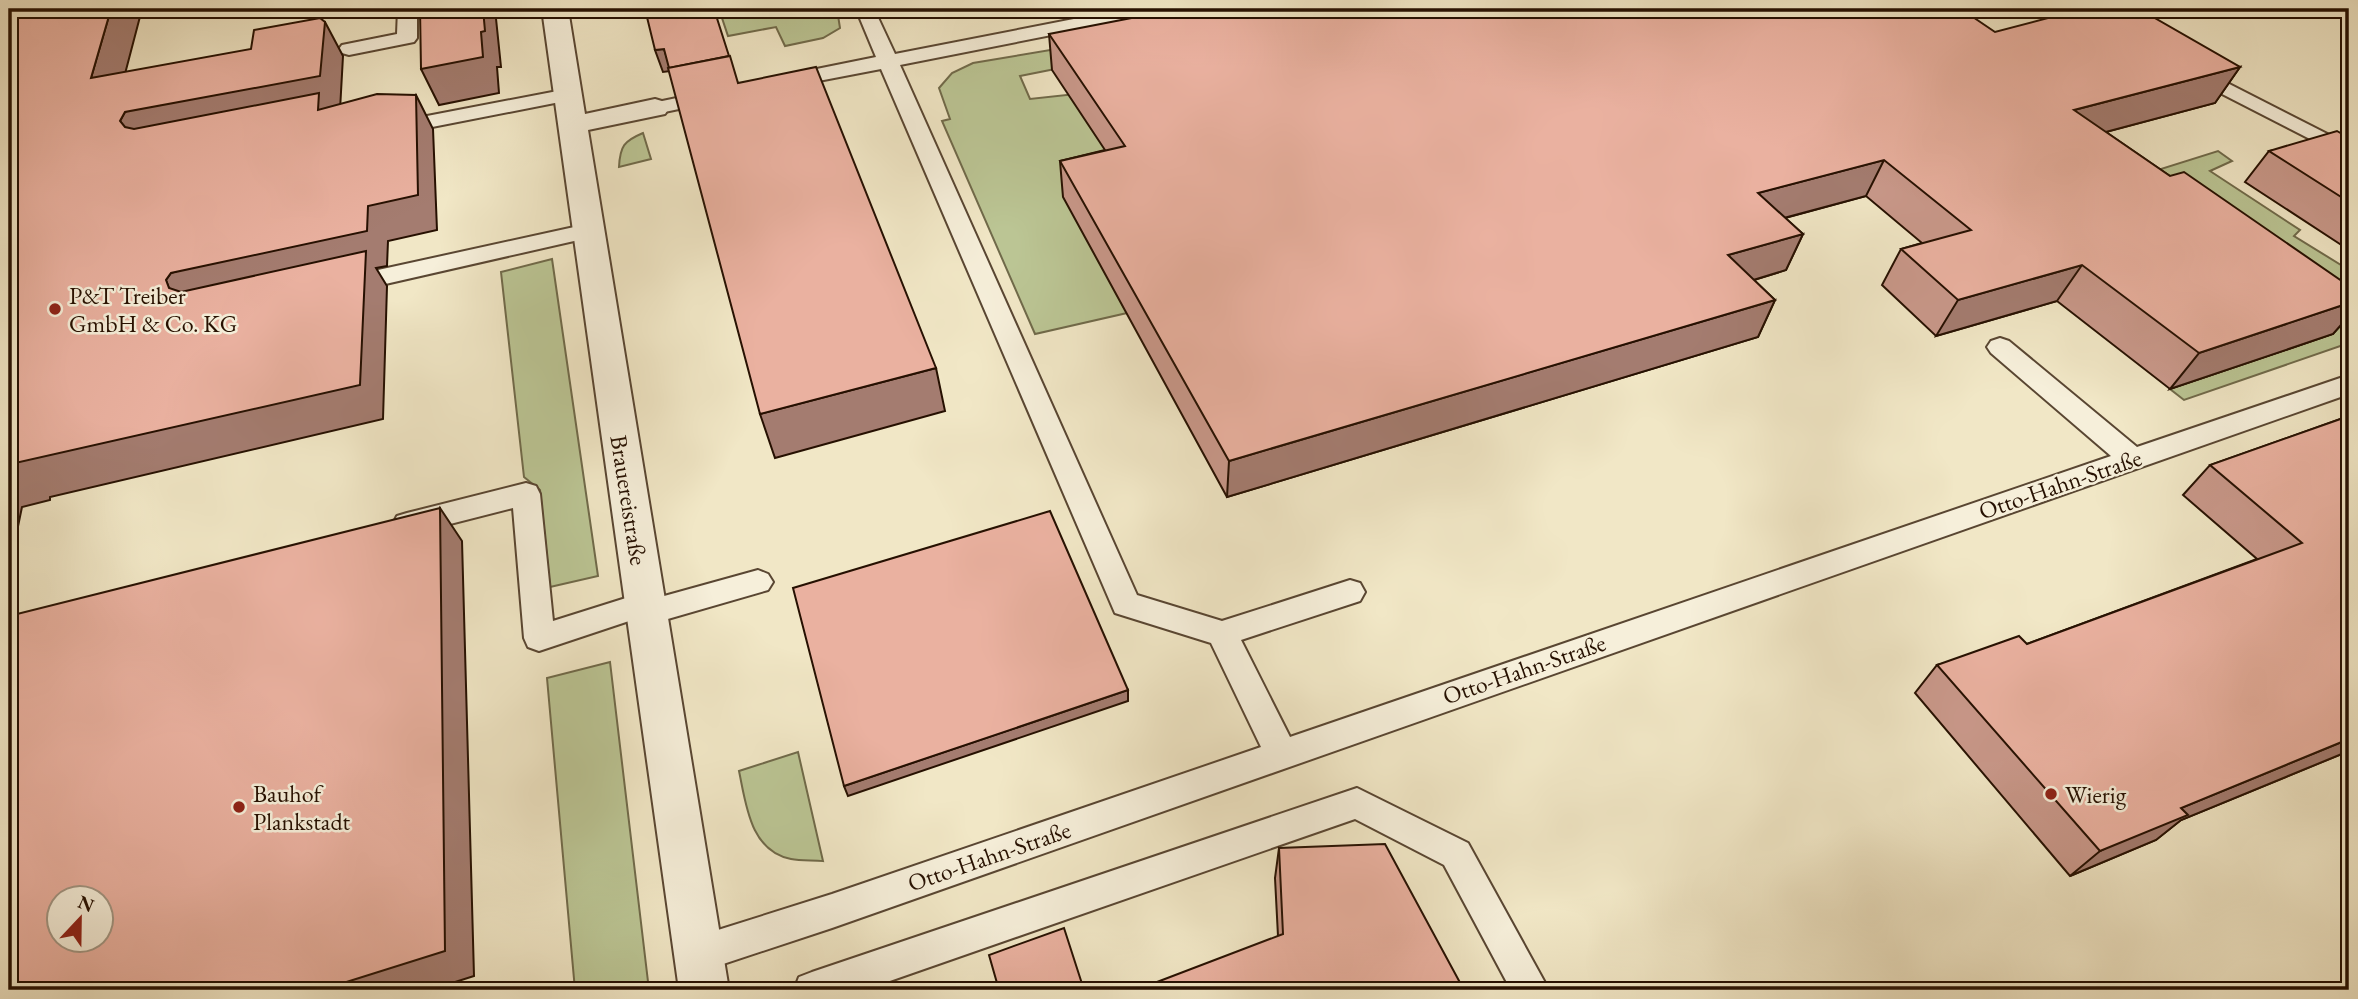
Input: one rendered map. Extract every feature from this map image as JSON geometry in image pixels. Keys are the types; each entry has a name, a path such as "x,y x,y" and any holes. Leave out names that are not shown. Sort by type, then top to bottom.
{"street":[{"name":"Brauereistraße","path":"555,9 701,972"},
{"path":"570,110 655,108"}],"lane":[{"path":"349,49 407,38 407,9"},
{"path":"864,9 1126,604 1222,634 1350,592"},
{"path":"761,86 1142,10"},
{"path":"2181,65 2349,153"},
{"path":"655,108 731,93"},
{"path":"373,118 427,122 570,110"},
{"path":"329,288 588,231"},
{"path":"2000,347 2133,459"},
{"name":"Otto-Hahn-Straße","path":"701,972 832,911 2349,384"},
{"path":"378,531 526,494 539,638 758,582"},
{"path":"1222,634 1281,753"},
{"path":"812,990 1357,803 1456,854 1531,990"}],"green space":[{"path":"719,9 837,9 840,28 823,38 785,46 776,27 728,36"},
{"path":"1098,42 1125,55 1020,76 1030,99 1335,66 1064,197 1127,313 1035,334 942,121 950,119 939,88 952,73 973,63"},
{"path":"643,133 651,159 619,167 624,145"},
{"path":"2218,151 2232,161 2210,171 2300,230 2294,236 2349,270 2349,343 2184,400 2170,389 2332,334 2113,184"},
{"path":"552,259 598,576 550,587 540,490 524,477 501,272"},
{"path":"610,662 649,990 575,990 547,678"},
{"path":"798,752 823,861 791,859 767,847 752,824 744,798 739,771"}],"building":[{"path":"9,9 111,9 91,78 251,49 254,30 320,18 325,22 320,76 125,112 120,121 125,127 134,129 319,93 318,110 377,94 416,95 418,195 368,206 367,231 171,273 166,280 169,288 181,292 366,251 360,385 15,463 15,466 9,468"},
{"path":"420,9 483,9 483,57 421,69"},
{"path":"645,9 714,9 729,56 669,68 664,49 655,50"},
{"path":"1178,9 1961,9 1995,32 2082,9 2139,9 2240,67 2074,110 2170,176 2184,172 2349,286 2349,303 2199,353 2082,265 1958,300 1901,249 1971,230 1884,160 1758,193 1803,234 1728,255 1775,300 1229,461 1060,161 1125,146 1049,34"},
{"path":"730,56 738,83 816,67 936,368 760,414 668,68"},
{"path":"2337,131 2349,138 2349,202 2269,151"},
{"path":"2349,416 2349,739 2181,808 2188,815 2100,851 1937,665 2019,636 2027,644 2302,543 2210,465"},
{"name":"Bauhof Plankstadt","path":"440,508 445,951 321,990 9,990 9,616"},
{"path":"1050,511 1128,690 844,786 793,588"},
{"path":"1385,844 1464,990 1136,990 1283,934 1279,848"},
{"path":"1064,928 1084,990 999,990 989,955"}],"place":[{"name":"P&T Treiber GmbH & Co. KG","path":"55,309"},
{"name":"Wierig","path":"2051,794"},
{"name":"Bauhof Plankstadt","path":"239,807"}]}
